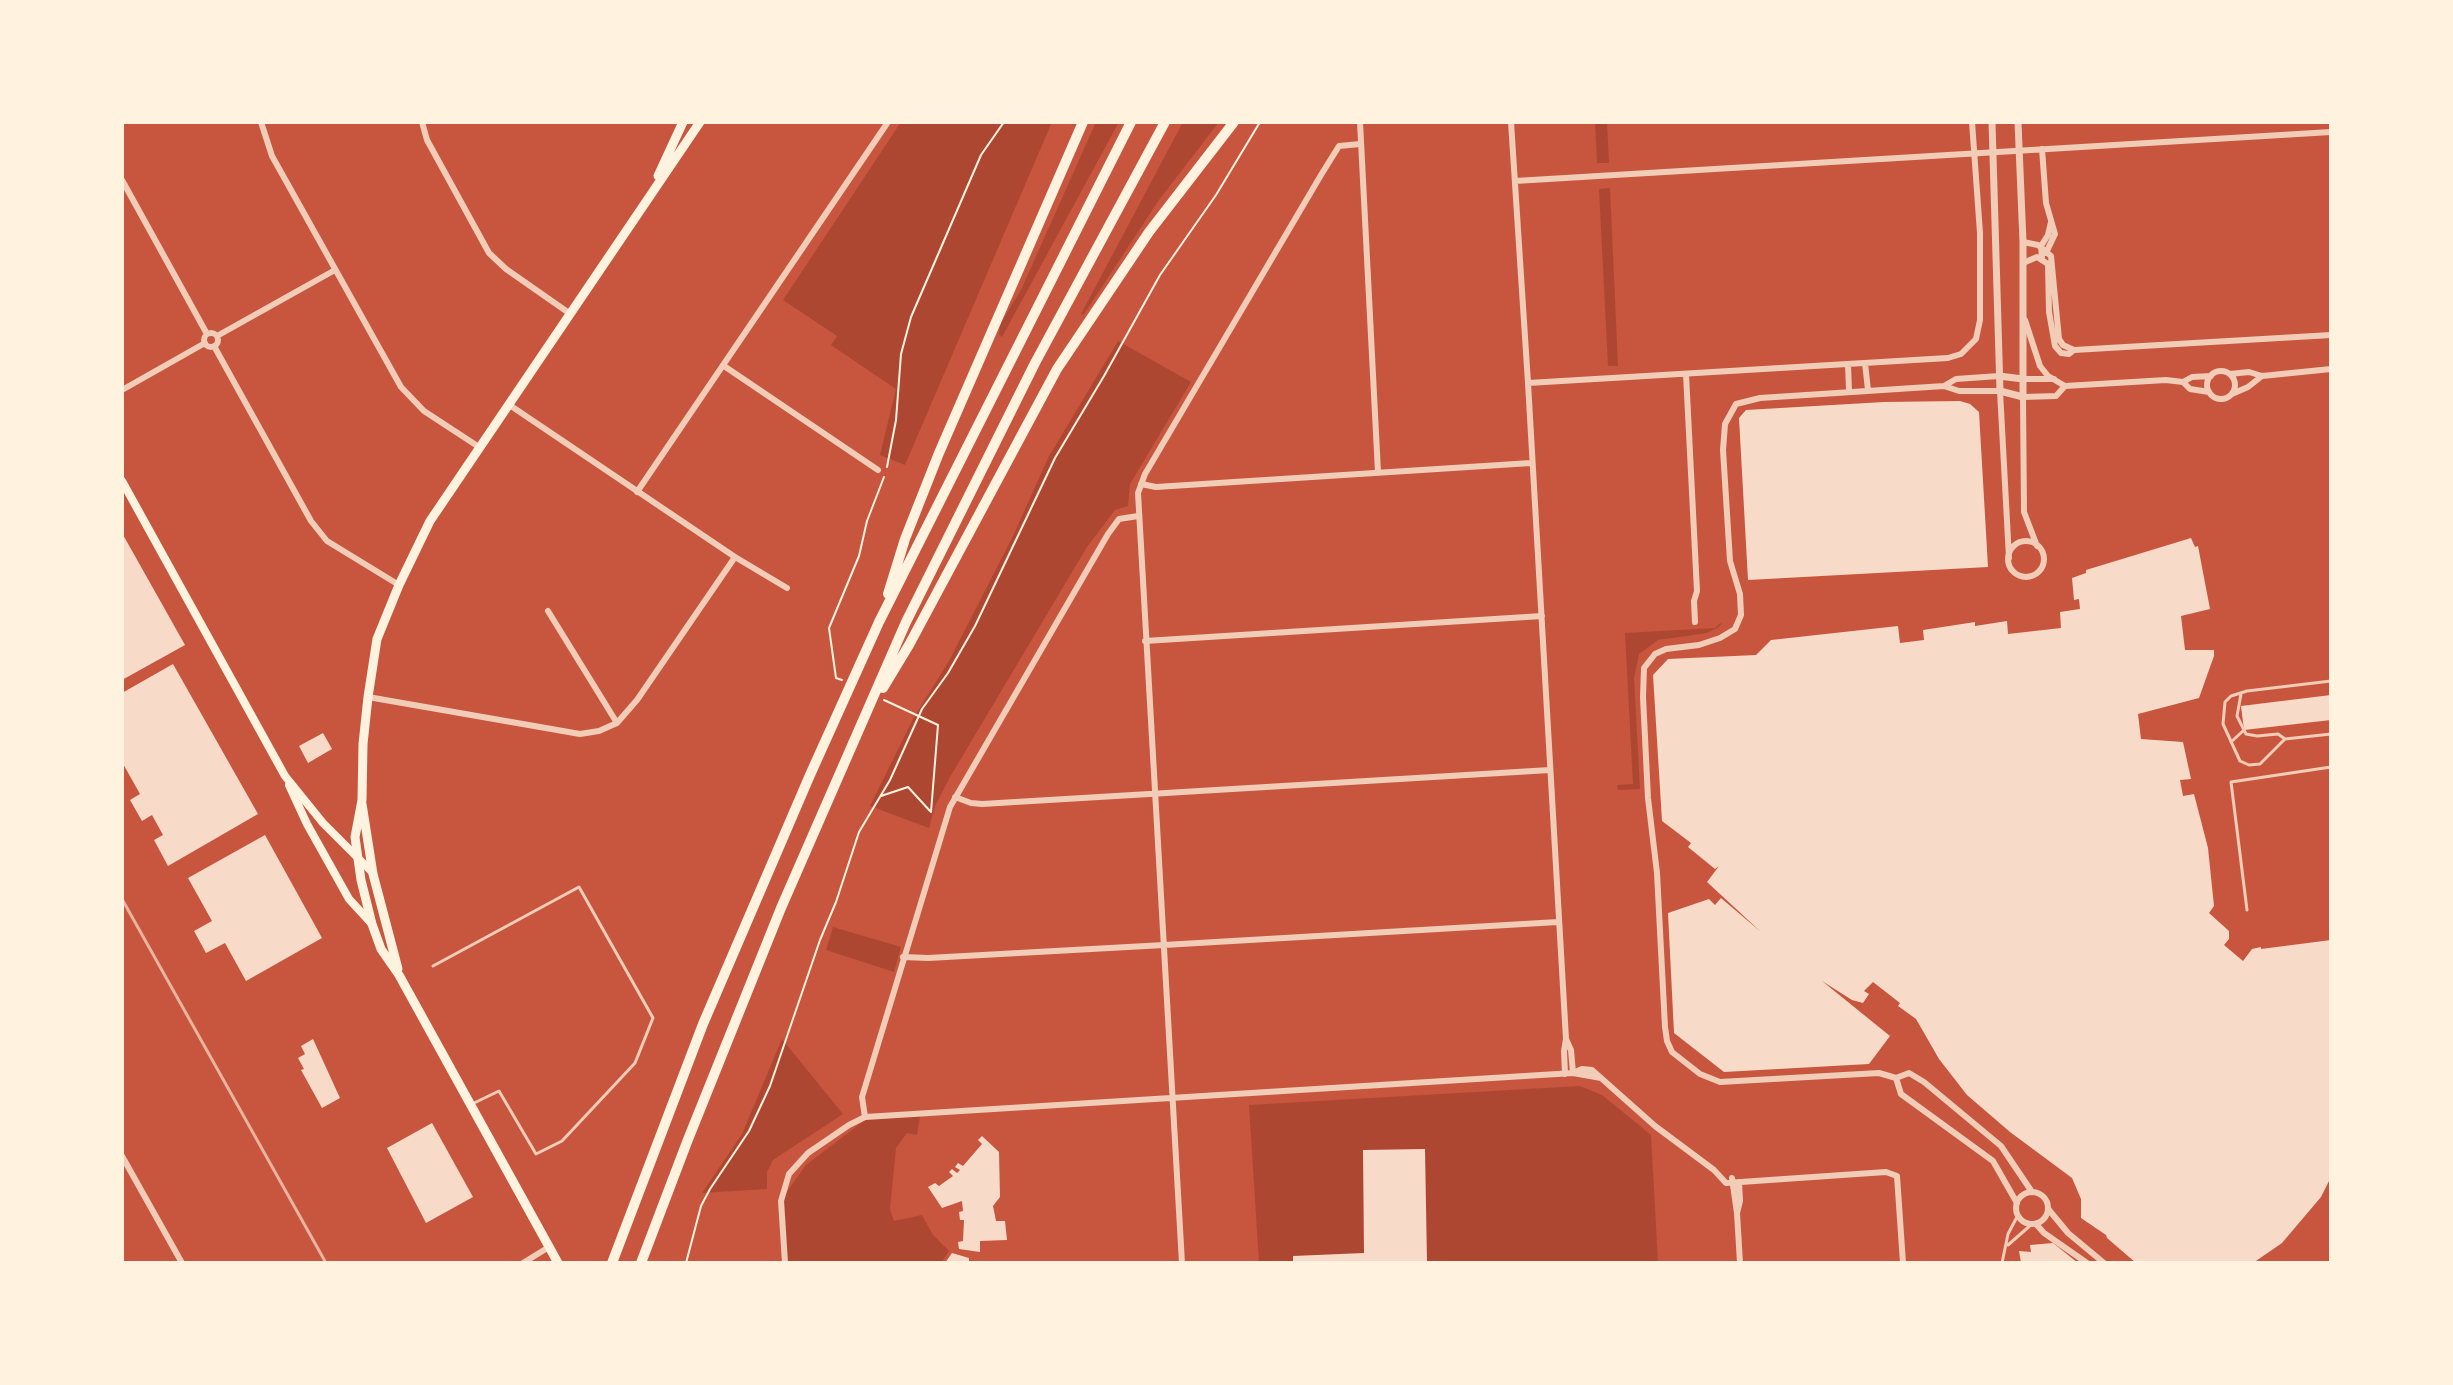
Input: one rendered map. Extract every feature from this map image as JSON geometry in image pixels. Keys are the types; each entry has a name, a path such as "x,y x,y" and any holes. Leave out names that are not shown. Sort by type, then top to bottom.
{"highway":[{"path":"879,622 905,539 939,453 1083,122"},
{"path":"612,1263 715,997 879,622 1131,122"},
{"path":"641,1263 752,978 906,622 993,444 1165,122"},
{"path":"862,724 909,645 1057,369 1149,232 1234,122"}],"main road":[{"path":"651,194 683,122"},
{"path":"399,975 373,874 362,800 363,744 377,639 430,521 700,122"},
{"path":"122,481 285,776 307,824 349,899 372,924"},
{"path":"285,776 323,823 373,874"},
{"path":"362,800 356,831 357,858 381,949 399,975 558,1263"}],"street":[{"path":"261,122 272,156 401,387 424,411 479,447"},
{"path":"422,122 427,140 489,253 506,269 569,313"},
{"path":"1360,122 1378,472"},
{"path":"1511,122 1558,922 1566,1039 1571,1050 1569,1074"},
{"path":"1528,383 1953,358 1964,353 1976,339 1980,320 1978,153 1972,122"},
{"path":"1992,122 1999,376 2009,558 2010,567 2017,575 2027,577 2039,571 2044,561 2024,512 2023,242 2018,122"},
{"path":"637,492 887,124"},
{"path":"1515,181 2331,132"},
{"path":"1182,1263 1138,516 1141,484 1339,146 1360,144"},
{"path":"2042,149 2045,199 2051,222 2042,258 2048,267 2048,305 2055,346 2061,353 2069,354 2074,350"},
{"path":"122,180 207,334 205,343 122,390"},
{"path":"2023,242 2044,248 2053,265 2059,339 2063,345 2074,350 2331,335"},
{"path":"2023,263 2031,257 2042,258"},
{"path":"207,334 217,336 335,270"},
{"path":"2023,312 2036,358 2043,371 2065,386 2156,380 2183,382 2222,371 2262,376 2331,369"},
{"path":"214,346 217,336"},
{"path":"205,343 214,346"},
{"path":"214,346 311,521 327,541 399,585"},
{"path":"1865,363 1868,390"},
{"path":"1848,364 1849,391"},
{"path":"724,366 878,470"},
{"path":"1686,374 1697,591 1695,622"},
{"path":"2230,374 2235,383 2232,394"},
{"path":"1944,386 1956,379 1999,376 2054,379"},
{"path":"2209,392 2211,376"},
{"path":"2183,382 2190,389 2226,399 2262,376"},
{"path":"2065,386 2056,396 2023,397 2000,391 1959,391 1944,386 1748,399 1736,404 1726,419 1723,450 1729,552 1740,594 1741,615 1735,629 1725,636 1699,645 1660,650 1652,656 1644,668 1643,697 1665,1027 1672,1052 1706,1077 1720,1082 1879,1073 1896,1078 1909,1073 1993,1139 2007,1153 2032,1192 2045,1198 2049,1210 2063,1228 2104,1263"},
{"path":"508,404 735,557 787,588"},
{"path":"1141,484 1156,487 1531,463"},
{"path":"865,1117 862,1097 945,820 955,797 1108,534 1119,519 1138,516"},
{"path":"2009,558 2019,543 2037,546"},
{"path":"368,697 580,734 599,731 617,723 637,700 735,557"},
{"path":"548,611 617,723"},
{"path":"1145,641 1542,616"},
{"path":"955,797 982,804 1550,770"},
{"path":"903,957 1558,922"},
{"path":"785,1263 781,1201 789,1174 808,1153 865,1117 1569,1074 1601,1078 1726,1183 1886,1172 1897,1176 1903,1263"},
{"path":"1896,1078 1901,1094 1993,1161 2002,1173 2017,1203 2018,1215 2024,1222 2034,1224 2087,1263"},
{"path":"122,1156 182,1263"},
{"path":"1734,1181 1740,1201 1737,1213 1740,1263"},
{"path":"2017,1203 2023,1195 2032,1192"},
{"path":"2034,1224 2044,1219 2049,1210"},
{"path":"523,1263 549,1247"}],"lane":[{"path":"2331,681 2247,691 2228,697 2224,704 2223,724 2240,761 2252,765 2263,761 2285,739 2331,734"},
{"path":"2241,694 2237,716 2243,731 2253,736 2278,734 2285,739"},
{"path":"2231,742 2243,731"},
{"path":"2247,910 2231,782 2331,767"},
{"path":"433,966 579,887 653,1018 635,1063 562,1141 549,1148 536,1154 499,1091 471,1105"},
{"path":"2002,1263 2008,1234 2018,1215"},
{"path":"2007,1245 2034,1224"}],"path":[{"path":"848,684 836,678 829,628 859,556 867,521 888,466 896,420 901,354 911,317 981,155 1004,122"},
{"path":"686,1263 701,1206 744,1139 762,1104 859,832 922,709 948,673 975,626 1055,458 1160,275 1208,206 1260,122"},
{"path":"874,695 938,725 931,812 908,787 880,796"}],"shaded area":[{"path":"901,122 1052,122 905,465 880,455 896,389 831,345 837,336 783,300"},
{"path":"1096,122 1119,122 1002,337 999,334 1000,324 1021,290"},
{"path":"1183,122 1219,122 1159,200 1084,314 1081,314"},
{"path":"1595,122 1607,122 1609,163 1597,163"},
{"path":"1610,188 1618,366 1608,366 1599,189"},
{"path":"1118,341 1191,382 1130,484 1128,506 1115,510 1087,547 950,777 935,806 929,828 870,806 913,719 950,659 1013,536 1048,458"},
{"path":"1722,622 1719,627 1707,633 1658,640 1639,654 1634,678 1640,789 1618,790 1617,785 1633,784 1625,633 1715,628"},
{"path":"833,927 901,947 894,972 826,950"},
{"path":"782,1039 843,1114 773,1160 767,1172 767,1189 702,1193 742,1134"},
{"path":"1580,1086 1602,1095 1651,1135 1658,1263 1259,1263 1249,1105"},
{"path":"920,1116 917,1135 907,1133 896,1148 890,1209 894,1221 922,1215 933,1235 949,1251 941,1263 788,1263 784,1196 806,1165 865,1120"}],"building":[{"path":"1960,401 1970,404 1979,412 1988,567 1748,580 1739,418 1746,410"},
{"path":"122,533 185,645 122,680"},
{"path":"2191,538 2195,547 2198,546 2210,609 2181,616 2185,650 2214,650 2214,656 2199,698 2138,714 2141,739 2183,742 2191,779 2180,780 2183,796 2194,794 2208,848 2214,906 2209,913 2229,931 2229,939 2224,945 2243,961 2252,949 2331,940 2331,1177 2321,1197 2282,1243 2253,1263 2136,1263 2106,1235 2081,1218 2081,1199 2072,1178 1967,1095 1939,1059 1916,1019 1873,982 1864,991 1869,994 1863,1003 1852,1000 1822,981 1890,1036 1869,1064 1724,1072 1674,1033 1668,913 1709,899 1715,905 1721,898 1761,932 1707,882 1719,866 1715,869 1688,847 1691,843 1662,821 1653,675 1668,659 1756,655 1771,640 1898,626 1900,643 1924,640 1923,630 1975,622 1975,626 2007,621 2008,634 2061,628 2060,612 2080,609 2079,599 2074,600 2072,578 2086,573 2086,570"},
{"path":"173,664 258,814 168,866 154,840 163,835 152,815 142,821 130,800 140,794 122,762 122,693"},
{"path":"2331,695 2331,720 2244,730 2241,706"},
{"path":"323,733 332,749 308,763 299,746"},
{"path":"265,835 322,938 246,981 225,943 206,953 194,931 212,921 188,878"},
{"path":"313,1039 340,1098 322,1108 301,1070 304,1069 298,1058 305,1054 301,1046"},
{"path":"432,1123 473,1197 426,1223 387,1148"},
{"path":"982,1136 999,1152 1000,1197 993,1206 996,1221 1005,1221 1007,1240 980,1241 980,1252 959,1249 958,1242 963,1241 964,1220 960,1220 959,1212 963,1211 962,1201 942,1208 928,1187 935,1183 939,1186 953,1176 949,1172 952,1169 957,1173 960,1170 955,1167 958,1163 963,1166 982,1144 978,1140"},
{"path":"1425,1149 1427,1263 1293,1263 1293,1256 1364,1253 1363,1150"},
{"path":"2053,1243 2078,1263 2021,1263 2019,1251 2031,1252 2030,1245"},
{"path":"952,1253 969,1258 969,1263 945,1263"}],"railway":[{"path":"122,899 326,1263"}]}
